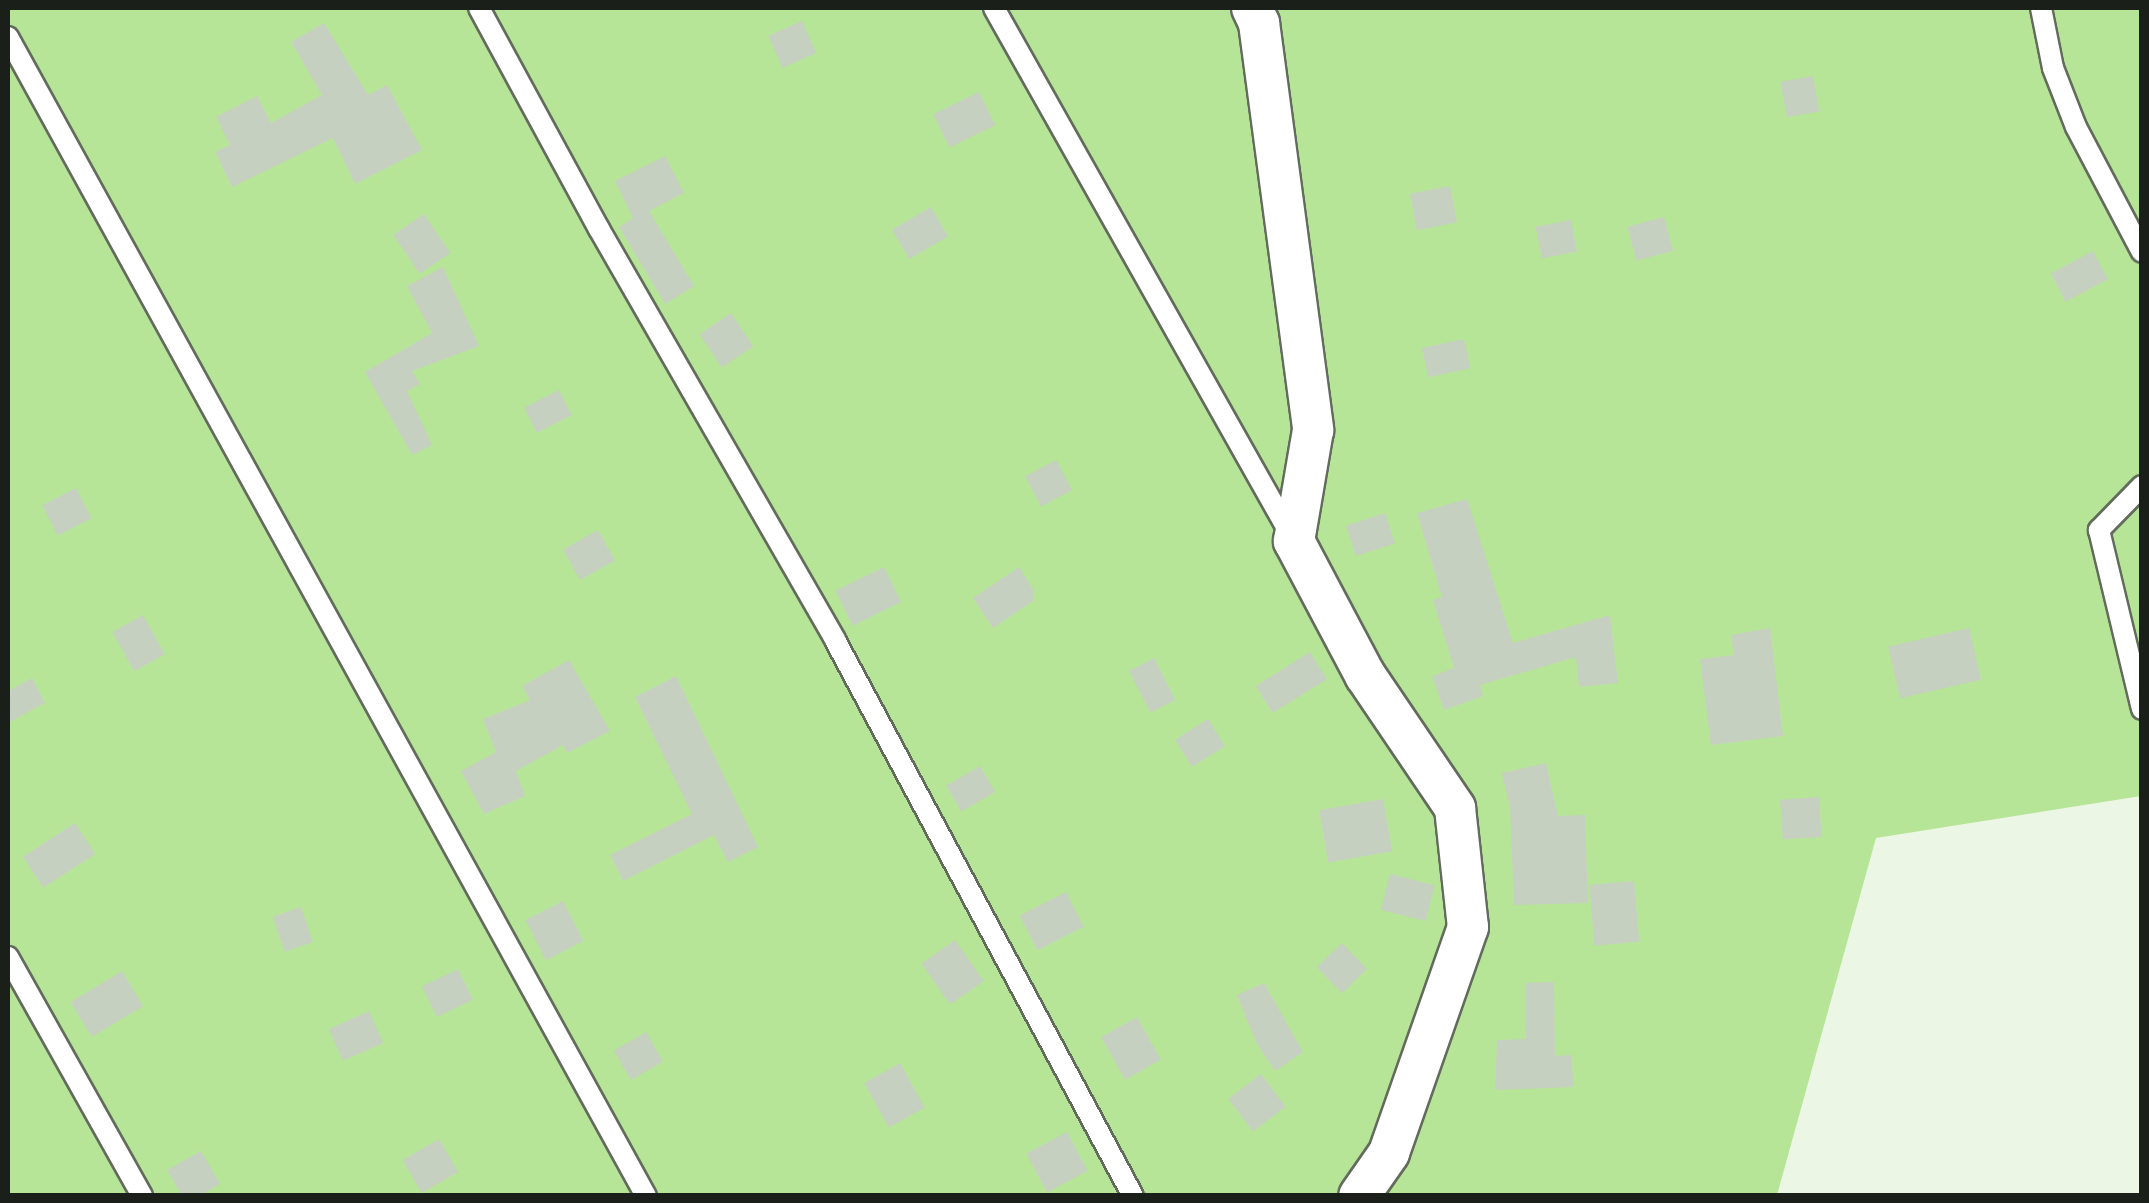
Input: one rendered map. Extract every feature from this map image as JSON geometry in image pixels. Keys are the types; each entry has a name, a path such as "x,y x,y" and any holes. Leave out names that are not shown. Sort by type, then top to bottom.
{"street":[{"path":"1252,8 1259,23 1312,430 1294,541 1365,675 1456,808 1468,927 1389,1153 1359,1196"}],"lane":[{"path":"479,8 599,229 836,640 1133,1196"},
{"path":"994,8 1294,541"},
{"path":"2041,8 2053,68 2076,127 2142,252"},
{"path":"8,37 646,1196"},
{"path":"2142,486 2099,530 2142,709"},
{"path":"8,957 142,1196"}],"green space":[{"path":"8,8 2141,8 2141,796 1876,838 1777,1195 8,1195"}],"building":[{"path":"802,21 816,53 782,68 768,36"},
{"path":"324,23 368,95 387,85 422,150 355,184 333,138 232,187 215,152 230,145 216,117 257,96 271,123 322,95 291,42"},
{"path":"1813,76 1819,111 1787,117 1781,82"},
{"path":"979,92 995,125 949,148 933,114"},
{"path":"665,156 684,193 649,211 694,286 665,304 619,227 633,218 615,181"},
{"path":"1450,186 1457,222 1417,230 1410,194"},
{"path":"931,207 948,236 909,259 892,230"},
{"path":"424,214 450,253 420,274 393,235"},
{"path":"1664,217 1673,251 1636,261 1627,227"},
{"path":"1571,220 1577,251 1542,258 1536,227"},
{"path":"2093,251 2108,279 2066,302 2051,274"},
{"path":"443,267 479,346 412,371 420,384 407,391 432,445 412,455 365,372 432,333 407,286"},
{"path":"731,313 753,346 722,367 699,334"},
{"path":"1464,339 1470,368 1428,377 1422,348"},
{"path":"559,390 572,415 537,433 524,408"},
{"path":"1056,460 1072,490 1041,506 1025,476"},
{"path":"76,488 91,518 58,536 42,505"},
{"path":"1467,499 1513,643 1610,615 1618,683 1579,687 1576,657 1480,685 1483,696 1444,710 1432,676 1454,668 1433,600 1442,597 1417,513"},
{"path":"1385,513 1395,543 1356,556 1346,526"},
{"path":"598,530 615,561 580,580 563,549"},
{"path":"884,567 901,602 853,626 835,591"},
{"path":"1019,567 1033,589 1033,601 993,628 973,598"},
{"path":"143,615 165,654 134,671 112,632"},
{"path":"1770,628 1783,736 1711,745 1700,659 1734,655 1731,635"},
{"path":"1969,628 1981,680 1900,698 1888,647"},
{"path":"1310,652 1327,679 1273,713 1256,686"},
{"path":"1154,658 1175,700 1150,713 1129,671"},
{"path":"569,660 610,731 567,753 563,745 516,771 525,796 484,814 461,771 496,752 483,719 530,700 522,686"},
{"path":"676,676 758,847 728,862 714,835 623,881 610,855 692,814 635,697"},
{"path":"32,678 45,703 8,723 8,691"},
{"path":"1208,719 1225,746 1192,767 1175,740"},
{"path":"1546,763 1558,816 1585,815 1588,903 1514,905 1510,808 1502,773"},
{"path":"980,766 995,792 961,811 946,786"},
{"path":"1819,797 1822,837 1783,840 1780,800"},
{"path":"1383,799 1392,851 1328,862 1319,810"},
{"path":"75,823 95,854 43,888 23,857"},
{"path":"1390,874 1435,885 1426,921 1381,910"},
{"path":"1634,881 1639,942 1594,946 1589,885"},
{"path":"1066,892 1084,927 1037,950 1020,916"},
{"path":"563,901 583,941 546,960 526,920"},
{"path":"301,907 313,942 285,952 273,917"},
{"path":"955,940 984,981 950,1004 921,964"},
{"path":"1342,943 1367,969 1342,993 1317,967"},
{"path":"458,969 473,1000 437,1017 422,987"},
{"path":"122,971 143,1006 92,1037 71,1002"},
{"path":"1554,982 1555,1056 1572,1055 1573,1087 1495,1090 1497,1040 1526,1039 1525,983"},
{"path":"1264,983 1303,1052 1275,1071 1257,1044 1237,995"},
{"path":"369,1011 383,1043 343,1061 329,1029"},
{"path":"1137,1017 1161,1060 1125,1080 1101,1037"},
{"path":"646,1032 663,1061 631,1080 614,1050"},
{"path":"900,1063 925,1108 889,1127 864,1083"},
{"path":"1261,1074 1286,1107 1253,1131 1228,1099"},
{"path":"1067,1132 1088,1171 1047,1192 1026,1154"},
{"path":"439,1139 458,1172 422,1193 403,1160"},
{"path":"201,1151 220,1184 199,1196 182,1196 167,1170"}]}
